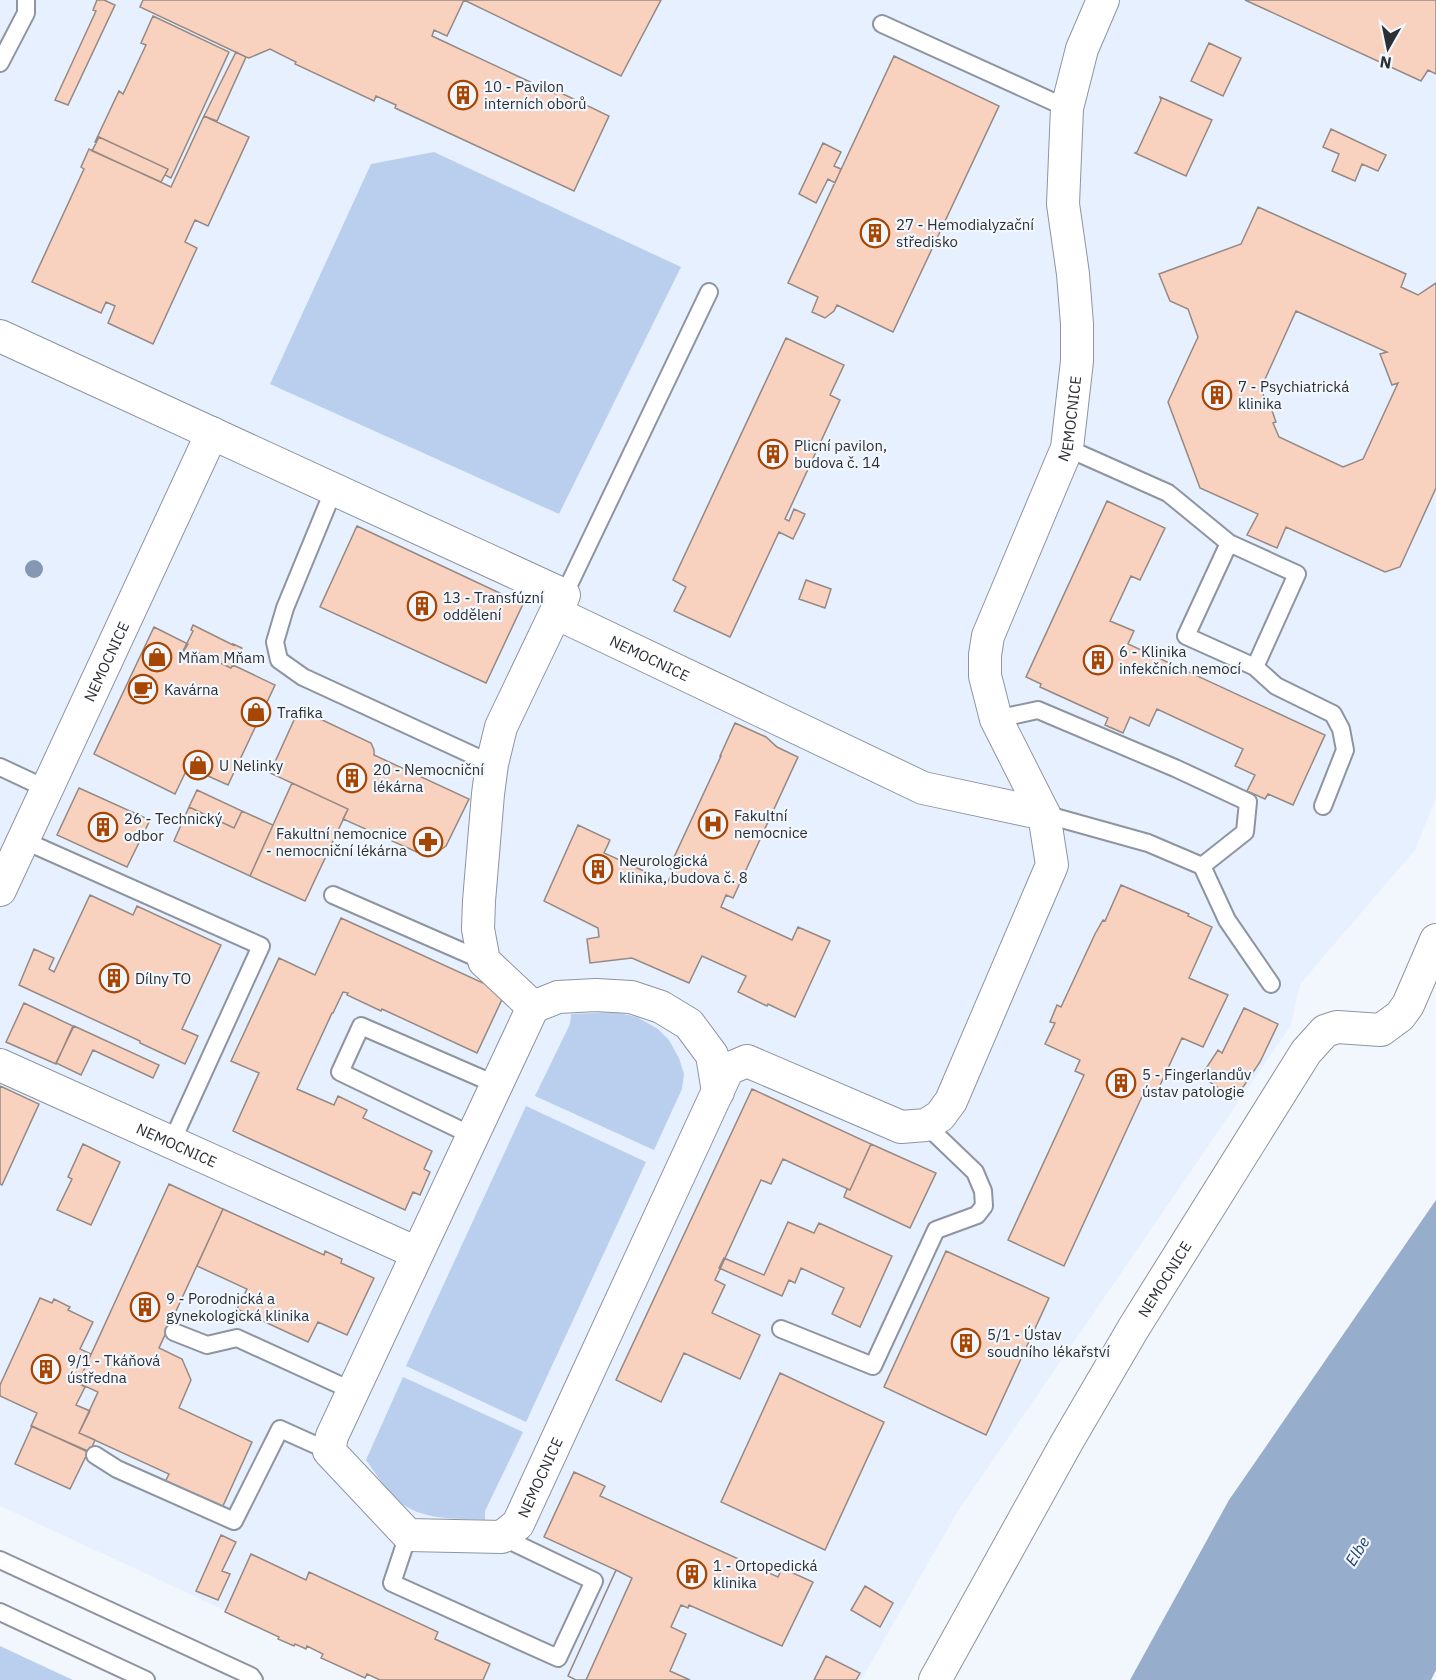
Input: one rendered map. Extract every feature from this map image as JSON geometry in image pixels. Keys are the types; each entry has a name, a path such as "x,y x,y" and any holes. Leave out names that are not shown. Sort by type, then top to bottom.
{"street":[{"name":"NEMOCNICE","path":"510,1530 728,1070 747,1061 901,1127 926,1125 939,1116 951,1101 1052,864 1044,814 996,719 985,676 985,655 988,636 1067,448 1077,361 1077,324 1073,274 1063,204 1067,108 1082,49 1103,0"},
{"name":"NEMOCNICE","path":"0,336 334,489 923,788 1044,814"},
{"name":"NEMOCNICE","path":"0,890 212,433"},
{"path":"533,1007 484,961 478,929 479,901 488,794 501,727 560,604"},
{"name":"NEMOCNICE","path":"935,1680 1067,1442 1133,1329 1306,1052 1325,1031 1337,1027 1381,1030 1400,1016 1408,1005 1436,940"},
{"path":"510,1530 490,1536 408,1535 331,1443 353,1390 533,1007 558,997 596,995 631,996 661,1007 689,1024 712,1055 718,1092"},
{"name":"NEMOCNICE","path":"0,1065 417,1254"}],"lane":[{"path":"0,63 26,13 26,0"},
{"path":"882,24 1067,108"},
{"path":"560,604 709,292"},
{"path":"1067,448 1168,493 1229,543 1297,574 1255,667"},
{"path":"334,489 285,608 275,642 279,660 303,677 492,764"},
{"path":"1229,543 1186,636 1255,667 1276,686 1333,714 1341,729 1345,750 1323,806"},
{"path":"996,719 1038,710 1175,768 1248,802 1245,832 1202,866"},
{"path":"0,767 47,789"},
{"path":"1044,814 1148,843 1202,866 1227,920 1271,984"},
{"path":"23,840 261,946 173,1143"},
{"path":"333,895 484,961"},
{"path":"473,1136 340,1072 361,1026 497,1085"},
{"path":"780,1329 873,1366 936,1230 977,1215 984,1206 983,1191 975,1172 926,1125"},
{"path":"174,1332 207,1345 237,1338 353,1390"},
{"path":"94,1455 117,1469 234,1521 280,1429 331,1443"},
{"path":"408,1535 392,1582 558,1658 594,1581 510,1530"},
{"path":"0,1560 254,1680"},
{"path":"0,1611 146,1680"}],"shaded area":[{"name":"Fakultní nemocnice","path":"0,0 1436,0 1436,798 1415,850 1300,984 1291,1025 958,1511 861,1680 384,1680 317,1625 306,1648 0,1506"},
{"path":"434,152 681,267 559,514 270,384 371,164"},
{"path":"615,1012 637,1017 658,1029 669,1040 679,1058 684,1074 682,1089 654,1150 535,1096 570,1024 571,1014"},
{"path":"526,1106 646,1162 526,1422 406,1366"},
{"path":"403,1377 523,1432 485,1511 485,1520 428,1515 408,1507 381,1482 366,1460"},
{"path":"0,1646 73,1680 0,1680"}],"water":[{"name":"Elbe","path":"1436,1200 1436,1670 1431,1680 1130,1680 1229,1500"}],"building":[{"path":"97,0 104,0 115,5 68,105 55,100 96,11 93,10"},
{"name":"10 - Pavilon interních oborů","path":"143,0 464,0 447,36 434,30 432,36 609,116 574,191 395,108 396,105 376,96 374,101 295,64 296,62 270,49 249,58 246,57 140,7"},
{"path":"464,0 661,0 621,76"},
{"path":"1245,0 1436,0 1436,74 1428,70 1421,81"},
{"path":"153,16 229,52 171,178 165,175 168,169 99,137 95,142 119,91 123,94 146,45 141,43"},
{"path":"1209,43 1241,58 1223,96 1191,81"},
{"path":"236,52 246,57 217,121 204,116"},
{"name":"27 - Hemodialyzační středisko","path":"894,56 999,106 893,332 837,305 834,311 825,318 812,312 818,297 788,283"},
{"path":"1160,97 1212,120 1186,176 1135,153 1161,100"},
{"path":"204,116 249,137 208,226 195,220 185,242 197,248 153,344 108,323 115,306 106,302 101,313 32,282 84,169 81,167 89,149 171,187"},
{"path":"1331,129 1386,155 1378,171 1362,164 1355,181 1332,171 1339,154 1323,147"},
{"path":"99,137 168,169 161,182 92,151"},
{"path":"823,143 841,152 834,166 841,169 835,183 828,179 816,203 799,194"},
{"name":"7 - Psychiatrická klinika","path":"1258,207 1406,274 1401,287 1418,295 1436,283 1436,488 1400,567 1385,572 1286,527 1277,548 1247,535 1258,514 1200,488 1168,402 1198,337 1188,309 1170,301 1159,274 1241,244","holes":["1296,311 1387,352 1380,354 1392,385 1398,383 1363,459 1343,467 1279,437 1273,423 1276,422 1269,402 1266,403 1261,388"]},
{"name":"Plicní pavilon, budova č. 14","path":"786,338 844,365 830,395 840,400 785,519 789,521 794,509 805,514 793,539 779,532 730,637 674,611 686,587 673,580"},
{"name":"6 - Klinika infekčních nemocí","path":"1107,501 1165,528 1140,580 1131,576 1110,621 1134,631 1128,644 1325,735 1293,805 1268,794 1265,799 1247,791 1255,775 1235,766 1243,749 1157,709 1149,726 1130,717 1123,733 1105,725 1108,718 1040,687 1041,684 1026,677"},
{"name":"13 - Transfúzní oddělení","path":"357,526 523,604 486,683 320,607"},
{"path":"806,580 831,589 825,608 799,599"},
{"path":"193,625 242,648 231,668 199,653 194,664 180,657 193,631 191,630"},
{"path":"154,627 188,644 180,657 194,664 199,653 231,668 233,665 275,685 228,785 188,767 175,794 94,754"},
{"name":"20 - Nemocniční lékárna","path":"299,709 371,743 374,755 469,799 446,846 433,855 419,853 343,819 348,809 270,773"},
{"name":"Neurologická klinika, budova č. 8","path":"735,723 766,737 777,747 798,757 733,898 726,895 721,907 792,940 798,927 830,941 795,1017 738,992 746,976 702,956 689,983 632,958 590,963 587,939 599,937 598,928 544,901 578,825 610,840 604,853 668,882 673,870 669,868"},
{"path":"292,783 348,809 305,901 250,876"},
{"name":"26 - Technický odbor","path":"79,788 150,820 127,867 57,835"},
{"path":"197,790 242,811 234,828 189,807"},
{"path":"189,807 234,828 242,811 273,825 250,876 174,841"},
{"name":"5 - Fingerlandův ústav patologie","path":"1121,885 1189,914 1188,916 1212,927 1189,978 1228,995 1203,1047 1182,1038 1156,1094 1145,1090 1064,1266 1008,1240 1084,1075 1075,1071 1080,1060 1045,1044 1055,1023 1050,1022 1057,1005 1061,1007"},
{"name":"Dílny TO","path":"90,895 133,915 137,906 221,945 182,1029 198,1036 185,1064 19,985 34,949 54,958 49,969 54,972"},
{"path":"341,918 505,993 477,1053 382,1009 381,1011 347,995 348,993 343,992 332,1013 297,1089 334,1105 338,1096 367,1110 363,1118 432,1151 424,1169 430,1172 420,1195 413,1192 405,1210 233,1131 259,1073 231,1061 279,958 315,975"},
{"path":"24,1003 73,1026 56,1064 6,1042"},
{"path":"1244,1008 1278,1024 1260,1062 1235,1099 1201,1076 1218,1050 1222,1053"},
{"path":"74,1026 159,1065 153,1078 93,1050 81,1075 56,1063"},
{"path":"0,1086 39,1104 2,1185 0,1184"},
{"path":"752,1089 871,1144 850,1190 783,1159 771,1184 761,1180 715,1280 725,1285 712,1313 760,1335 740,1379 684,1353 661,1402 616,1380"},
{"path":"83,1144 120,1162 91,1225 57,1210 72,1179 68,1177"},
{"path":"871,1144 936,1173 910,1228 844,1197 847,1189 850,1190"},
{"name":"9 - Porodnická a gynekologická klinika","path":"169,1184 223,1209 159,1348 182,1359 191,1380 179,1408 252,1442 222,1508 165,1482 169,1474 79,1433 98,1392 78,1383"},
{"path":"223,1209 324,1255 325,1251 342,1259 341,1263 374,1278 347,1335 318,1322 308,1342 237,1309 247,1289 197,1266"},
{"path":"788,1222 814,1233 819,1223 892,1256 860,1327 832,1314 844,1288 801,1268 795,1283 789,1280 782,1296 719,1268 724,1258 764,1275"},
{"name":"5/1 - Ústav soudního lékařství","path":"946,1251 1049,1298 986,1435 884,1387"},
{"name":"9/1 - Tkáňová ústředna","path":"40,1298 52,1303 54,1299 70,1307 68,1310 93,1322 80,1349 91,1354 78,1383 85,1387 76,1405 90,1411 79,1433 95,1440 90,1452 31,1426 37,1413 0,1396 0,1385"},
{"path":"780,1373 884,1422 825,1550 721,1502"},
{"path":"32,1426 88,1452 70,1489 15,1464"},
{"name":"1 - Ortopedická klinika","path":"574,1472 605,1486 600,1496 778,1577 782,1568 813,1582 782,1646 689,1605 688,1608 681,1605 671,1627 686,1634 670,1671 690,1680 576,1680 568,1676 616,1570 544,1537"},
{"path":"221,1535 236,1542 222,1571 230,1574 218,1600 196,1591"},
{"path":"251,1554 306,1580 309,1572 438,1632 435,1639 490,1664 483,1680 380,1680 367,1674 365,1678 321,1658 323,1654 307,1646 306,1649 295,1644 294,1646 225,1612"},
{"path":"616,1570 632,1578 586,1680 576,1680 568,1676"},
{"path":"865,1586 893,1603 880,1627 851,1610"},
{"path":"826,1656 860,1673 856,1680 814,1680"}],"place":[{"name":"10 - Pavilon interních oborů","path":"463,95"},
{"name":"27 - Hemodialyzační středisko","path":"875,233"},
{"name":"7 - Psychiatrická klinika","path":"1217,395"},
{"name":"Plicní pavilon, budova č. 14","path":"773,454"},
{"name":"13 - Transfúzní oddělení","path":"422,606"},
{"name":"Mňam Mňam","path":"157,657"},
{"name":"6 - Klinika infekčních nemocí","path":"1098,660"},
{"name":"Kavárna","path":"143,689"},
{"name":"Trafika","path":"256,712"},
{"name":"U Nelinky","path":"198,765"},
{"name":"20 - Nemocniční lékárna","path":"352,778"},
{"name":"Fakultní nemocnice","path":"713,824"},
{"name":"26 - Technický odbor","path":"103,827"},
{"name":"Fakultní nemocnice - nemocniční lékárna","path":"428,842"},
{"name":"Neurologická klinika, budova č. 8","path":"598,869"},
{"name":"Dílny TO","path":"114,978"},
{"name":"5 - Fingerlandův ústav patologie","path":"1121,1083"},
{"name":"9 - Porodnická a gynekologická klinika","path":"145,1307"},
{"name":"5/1 - Ústav soudního lékařství","path":"966,1343"},
{"name":"9/1 - Tkáňová ústředna","path":"46,1369"},
{"name":"1 - Ortopedická klinika","path":"692,1574"}]}
